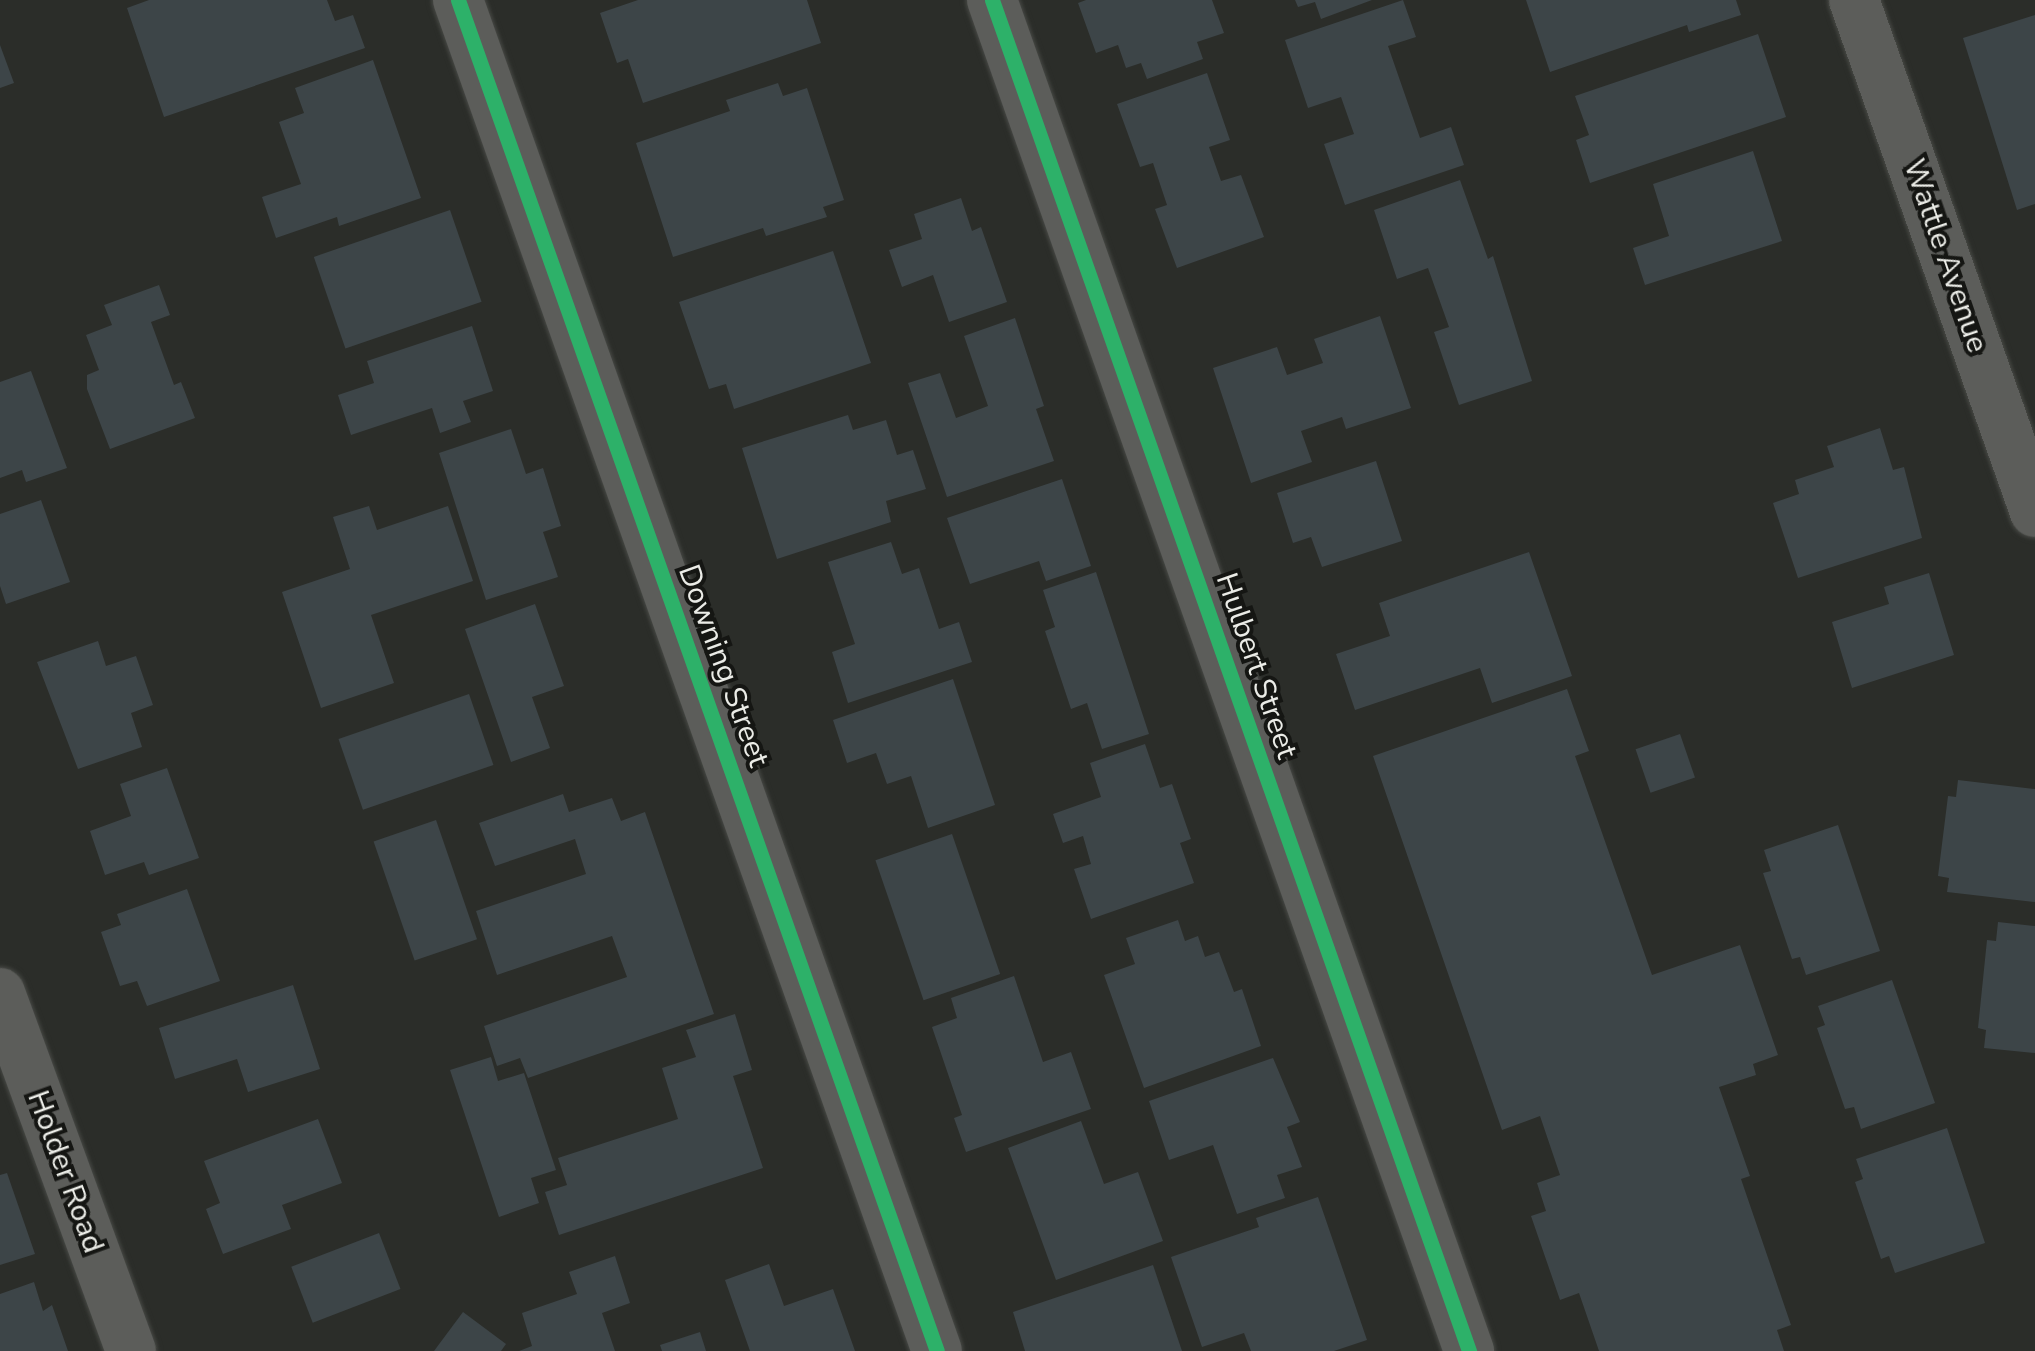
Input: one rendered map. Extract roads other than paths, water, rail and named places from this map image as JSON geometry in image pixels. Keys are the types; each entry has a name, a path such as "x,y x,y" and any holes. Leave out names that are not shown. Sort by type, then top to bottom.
{"street":[{"name":"Downing Street","path":"458,0 937,1351"},
{"name":"Hulbert Street","path":"992,0 1469,1351"},
{"name":"Wattle Avenue","path":"1854,0 2035,511"},
{"name":"Holder Road","path":"0,993 131,1351"}]}
